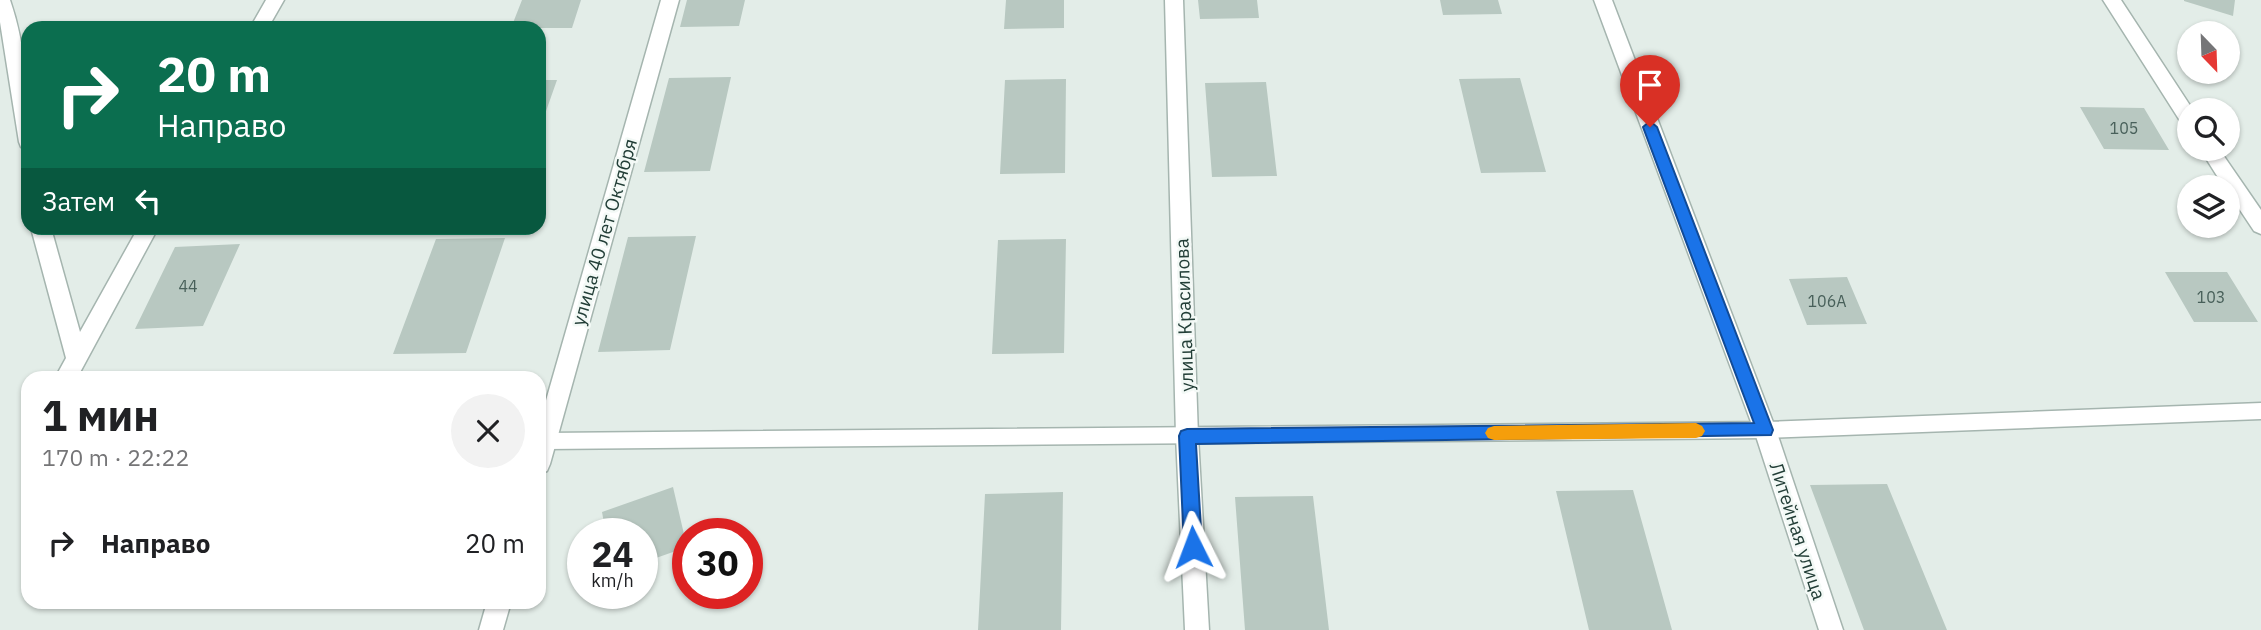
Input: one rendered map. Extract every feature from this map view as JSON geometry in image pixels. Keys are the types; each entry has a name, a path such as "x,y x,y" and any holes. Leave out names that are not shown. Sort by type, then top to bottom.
{"street":[{"path":"1,0 9,23 21,98"},
{"path":"263,21 275,0"},
{"name":"улица 40 лет Октября","path":"546,428 670,0"},
{"name":"улица Красилова","path":"1174,0 1187,436 1197,630"},
{"name":"Литейная улица","path":"1602,0 1765,430 1831,630"},
{"path":"2112,0 2177,100"},
{"path":"2217,161 2261,226"},
{"path":"43,235 76,357"},
{"path":"69,371 144,235"},
{"path":"491,630 497,609"}],"lane":[{"path":"546,442 1765,430 2261,411"}],"building":[{"path":"522,0 581,0 572,28 546,28 546,21 514,21"},
{"path":"687,0 745,0 739,26 680,27"},
{"path":"1006,0 1064,0 1064,28 1004,29"},
{"path":"1198,0 1257,0 1259,18 1200,19"},
{"path":"1440,0 1498,0 1502,14 1443,15"},
{"path":"2235,0 2233,16 2184,1"},
{"path":"731,77 710,171 644,172 669,78"},
{"path":"1520,78 1546,172 1481,173 1459,79"},
{"path":"1066,79 1065,173 1000,174 1005,80"},
{"path":"546,80 557,80 546,111"},
{"path":"1266,82 1277,176 1212,177 1205,83"},
{"path":"2080,107 2144,108 2169,150 2104,149"},
{"path":"696,236 670,350 598,352 628,237"},
{"path":"505,238 466,353 393,354 436,239"},
{"path":"1066,239 1064,353 992,354 998,240"},
{"path":"240,244 203,326 135,329 175,247"},
{"path":"2165,272 2227,272 2258,322 2194,322"},
{"path":"1847,277 1867,324 1807,325 1789,279"},
{"path":"1887,484 1947,630 1864,630 1810,485"},
{"path":"673,487 680,518 672,518 672,552 658,557 658,518 603,518 602,512"},
{"path":"1633,490 1672,630 1589,630 1556,491"},
{"path":"1063,492 1061,630 978,630 985,494"},
{"path":"1313,496 1329,630 1245,630 1235,497"}],"slow traffic":[{"path":"1494,433 1696,431"}],"route":[{"path":"1193,547 1187,436 1765,430 1650,127"}]}
